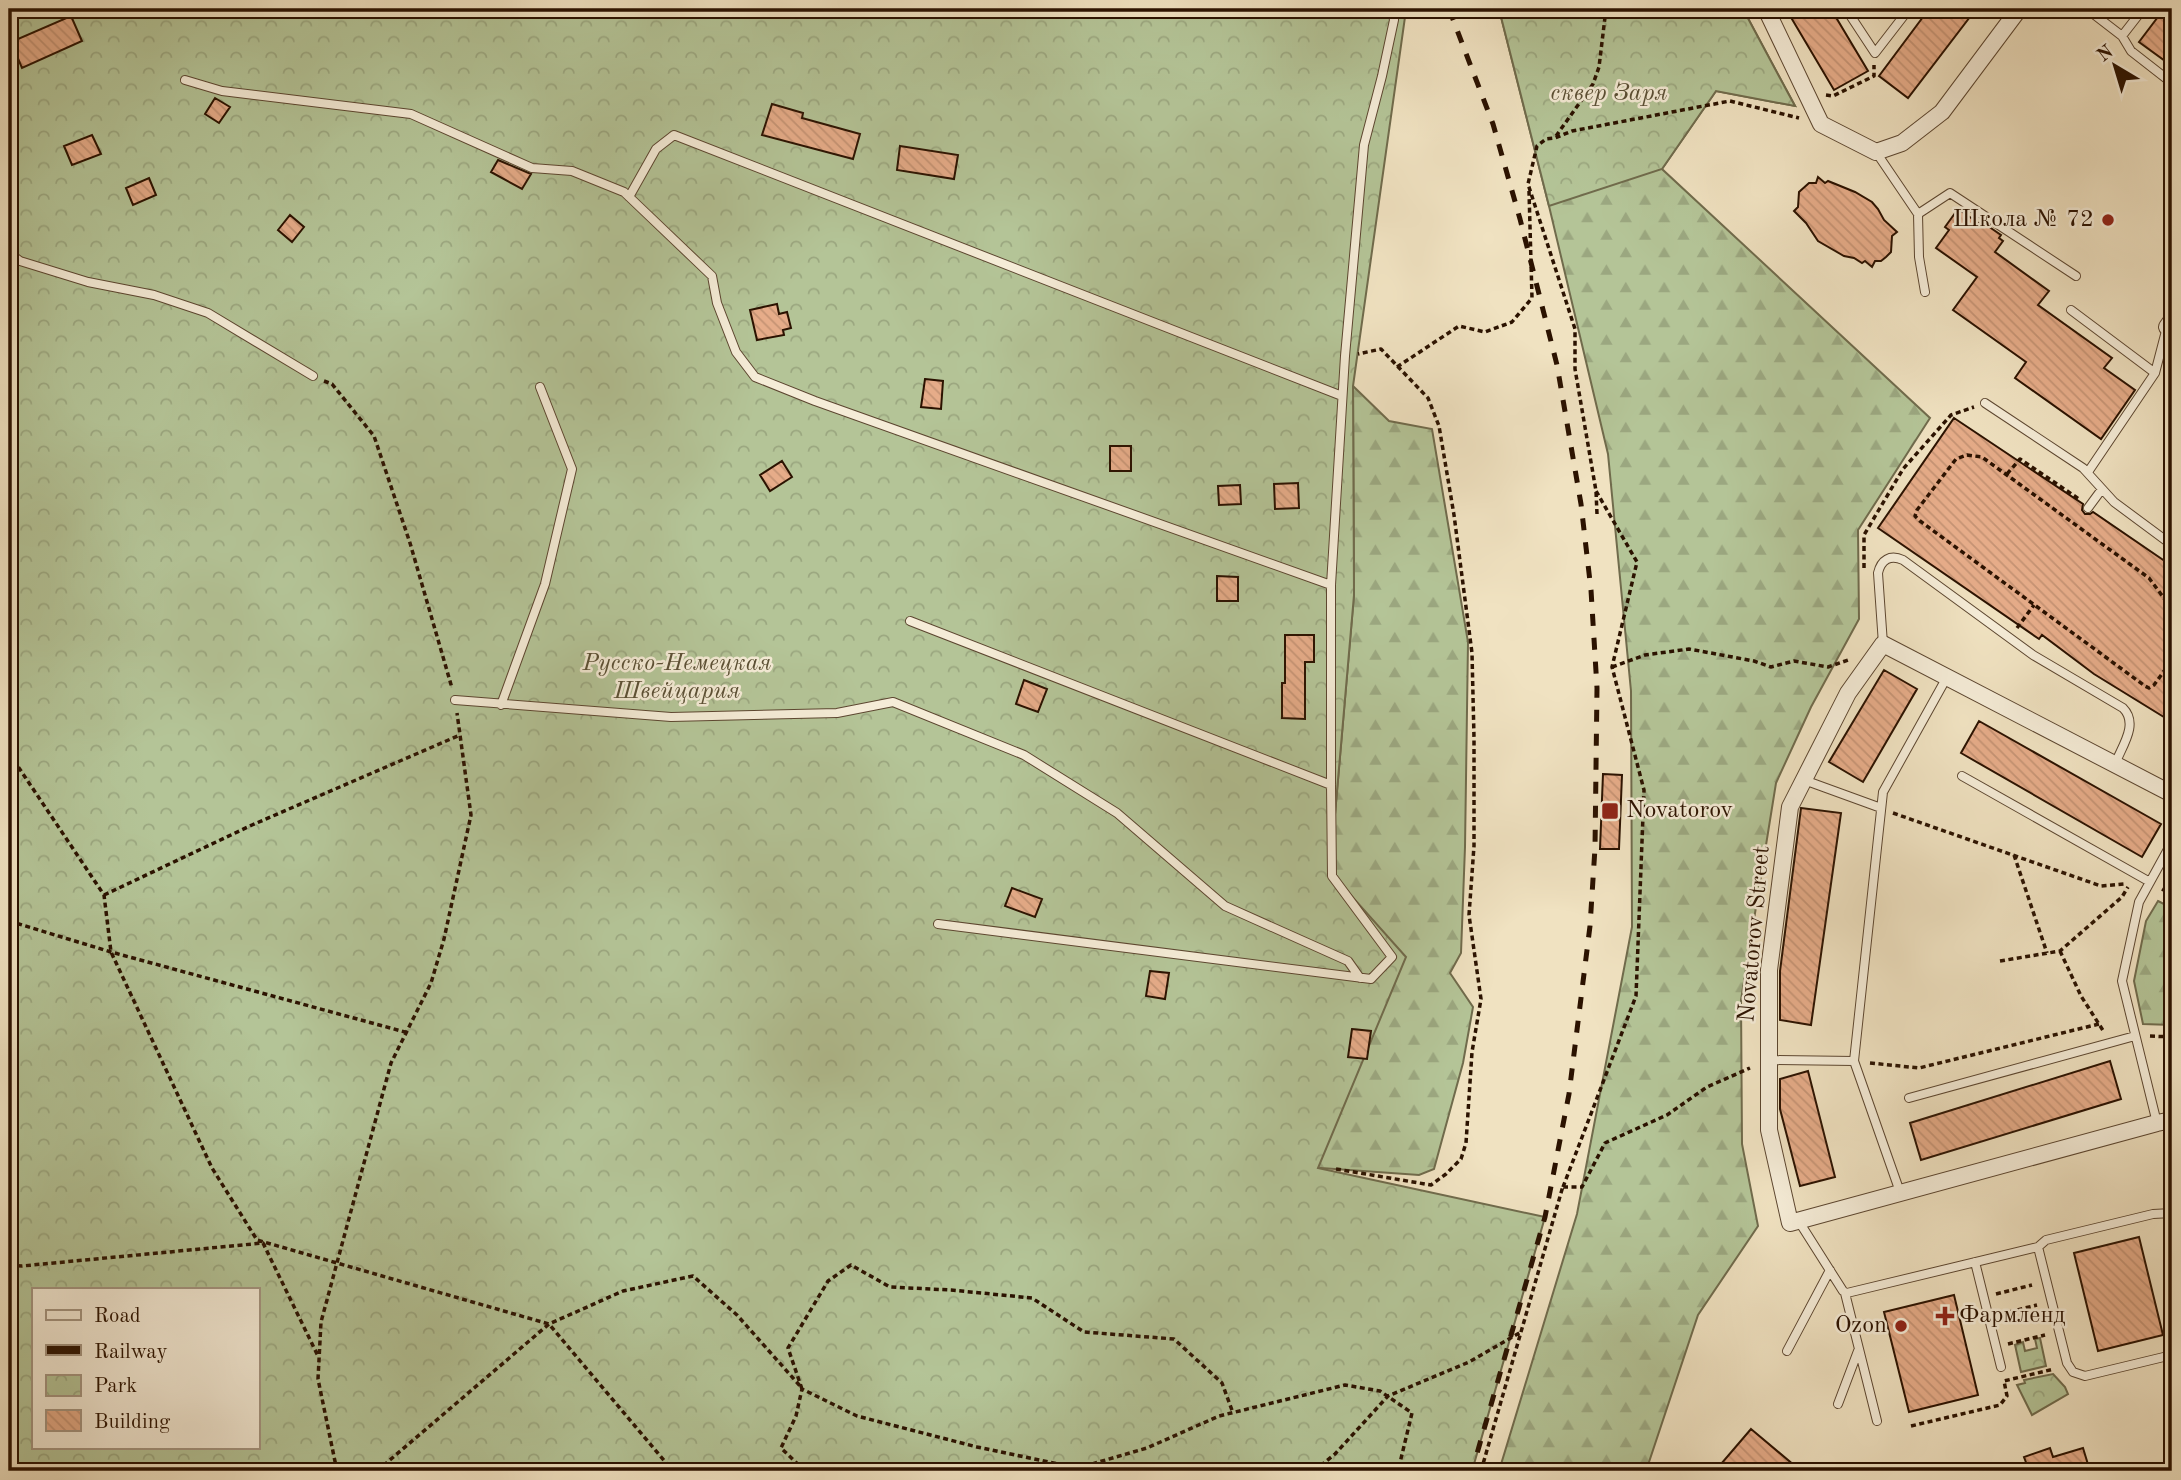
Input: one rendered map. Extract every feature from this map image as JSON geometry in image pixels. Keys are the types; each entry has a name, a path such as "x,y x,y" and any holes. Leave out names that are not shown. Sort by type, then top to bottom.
{"street":[{"path":"1766,9 1821,124 1876,152 1902,143 1942,112 2018,9"},
{"path":"1881,647 1947,677 2172,794"},
{"name":"Novatorov Street","path":"1798,1220 1790,1223 1769,1130 1771,957 1790,807 1848,693 1881,647"},
{"path":"1798,1220 2164,1122"}],"lane":[{"path":"938,923 1371,979 1392,957 1332,876 1331,585 1345,356 1364,145 1394,20 1392,9"},
{"path":"1846,9 1875,53 1909,9"},
{"path":"2087,9 2122,36 2131,51 2172,83"},
{"path":"2122,36 2143,9"},
{"path":"185,80 222,91 411,114 532,168 572,171 624,192 712,276 717,303 736,352 755,377 815,401 1331,585"},
{"path":"629,197 656,149 674,135 1342,396"},
{"path":"1876,152 1918,214 1919,257 1925,292"},
{"path":"1918,214 1950,192 2076,276"},
{"path":"9,253 20,261 88,282 154,295 208,313 313,376"},
{"path":"2071,310 2155,373"},
{"path":"2088,472 2155,373 2170,323"},
{"path":"501,705 545,584 572,469 540,387"},
{"path":"1985,403 2088,472 2115,502 2172,545"},
{"path":"2089,507 2102,489"},
{"path":"1881,647 1878,573 1884,560 1894,557 1903,560 2039,659 2123,708 2130,719 2130,727 2115,764"},
{"path":"910,621 1331,785"},
{"path":"1900,1192 1854,1061 1883,792 1947,677"},
{"path":"455,700 671,717 837,713 893,702 1024,755 1118,813 1225,906 1348,961 1360,978"},
{"path":"1962,776 2150,882"},
{"path":"1804,780 1881,808"},
{"path":"2164,1122 2136,1036 2122,981 2139,902 2172,842"},
{"path":"1909,1098 2136,1036"},
{"path":"1769,1060 1854,1061"},
{"path":"1845,1293 2038,1247 2046,1240 2153,1214 2171,1213 2172,1223"},
{"path":"1798,1220 1845,1293 1877,1421"},
{"path":"2038,1247 2068,1365 2073,1372 2085,1377 2172,1355"},
{"path":"1975,1262 2001,1367"},
{"path":"1787,1351 1829,1270"},
{"path":"1838,1404 1859,1349"}],"path":[{"path":"1555,138 1593,84 1599,67 1606,9"},
{"path":"1806,93 1833,96 1874,76 1875,53"},
{"path":"1397,367 1459,326 1485,332 1512,323 1532,298 1529,187 1537,146 1546,139 1573,131 1730,101 1821,124"},
{"path":"1529,187 1575,329 1575,369 1597,491 1597,514"},
{"path":"1336,1169 1431,1185 1461,1159 1466,1143 1472,1052 1481,999 1469,915 1474,846 1472,653 1439,426 1429,398 1381,349 1345,356"},
{"path":"313,376 332,384 374,436 410,543 455,700 471,815 444,939 431,983 391,1063 321,1322 318,1378 337,1471"},
{"path":"1864,571 1864,535 1903,469 1951,415 1985,403"},
{"path":"2172,608 2149,578 1982,457 1961,456 1948,467 1917,510 1915,516 1920,521 2147,688 2154,685 2172,660"},
{"path":"2007,474 2017,460 2020,460 2089,507"},
{"path":"1563,1187 1636,996 1644,790 1612,667 1637,562 1597,491"},
{"path":"2018,625 2034,605"},
{"path":"1612,667 1645,655 1689,649 1754,661 1771,667 1794,661 1828,667 1881,647"},
{"path":"104,895 252,825 460,735"},
{"path":"9,753 104,895 111,952 212,1168 257,1240 549,1324 673,1471"},
{"path":"1881,808 2101,887 2129,884 2122,897 2060,951 2000,961"},
{"path":"2014,855 2047,953"},
{"path":"9,921 111,952 405,1032"},
{"path":"2060,951 2081,996 2110,1043"},
{"path":"1854,1061 1919,1068 2099,1024"},
{"path":"2136,1036 2172,1037"},
{"path":"1563,1187 1582,1187 1605,1143 1667,1115 1707,1087 1769,1060"},
{"path":"1480,1471 1565,1178"},
{"path":"9,1265 35,1265 263,1243"},
{"path":"263,1243 319,1358"},
{"path":"806,1471 781,1448 796,1416 802,1388 788,1348 828,1281 851,1265 890,1287 1032,1298 1084,1332 1174,1339 1222,1382 1233,1413"},
{"path":"377,1471 549,1324 623,1291 693,1276 737,1315 802,1388 857,1416 977,1447 1077,1468 1147,1448 1219,1416 1345,1385 1380,1391 1412,1413 1398,1471"},
{"path":"1983,1297 2047,1281"},
{"path":"1989,1317 2052,1301"},
{"path":"1996,1347 2059,1331"},
{"path":"1314,1471 1335,1454 1388,1396 1469,1362 1521,1332"},
{"path":"1911,1426 2000,1405 2007,1396 2004,1381 2068,1365"}],"green space":[{"name":"Русско-Немецкая Швейцария","path":"9,9 1406,10 1353,386 1354,595 1330,872 1406,957 1318,1168 1545,1217 1472,1471 9,1471"},
{"path":"1499,9 1743,9 1795,106 1716,91 1662,169 1930,418 1858,530 1859,619 1811,707 1776,783 1741,1000 1742,1144 1758,1226 1698,1315 1646,1471 1499,1471 1577,1214 1632,927 1631,691 1608,454"},
{"name":"сквер Заря","path":"1499,9 1743,9 1795,106 1716,91 1662,169 1549,206"},
{"path":"1353,386 1389,421 1432,429 1468,642 1461,953 1450,973 1473,1007 1463,1063 1434,1169 1419,1175 1321,1168 358,1271 1330,872 1354,595"},
{"path":"2158,901 2172,908 2172,1025 2143,1024 2134,981 2146,921"},
{"path":"2040,1338 2046,1366 2021,1372 2015,1345 2023,1342 2025,1351 2037,1348 2035,1339"},
{"path":"2053,1374 2068,1394 2032,1415 2017,1385 2025,1383 2024,1380"}],"building":[{"path":"1786,9 1831,9 1868,71 1834,90"},
{"path":"1929,9 1976,9 1908,98 1879,76"},
{"path":"2164,9 2172,9 2172,66 2139,42"},
{"path":"71,16 82,41 22,68 11,42"},
{"path":"215,98 230,107 219,123 205,114"},
{"path":"772,104 803,113 802,118 860,134 853,159 762,135"},
{"path":"92,135 101,154 72,165 64,146"},
{"path":"900,146 958,155 954,179 897,170"},
{"path":"498,160 531,174 522,189 491,172"},
{"path":"1818,177 1825,183 1828,181 1872,202 1884,220 1897,232 1892,236 1891,252 1881,261 1875,261 1872,267 1865,261 1862,263 1844,256 1818,241 1794,211 1798,207 1799,192 1809,183 1816,183"},
{"path":"149,178 156,195 133,205 126,188"},
{"path":"1958,209 2001,235 1999,238 2003,241 1995,252 2049,291 2038,305 2112,358 2104,368 2135,390 2101,439 2015,378 2026,362 1953,310 1977,277 1936,248 1949,230 1945,227"},
{"path":"290,215 304,227 292,242 278,230"},
{"path":"777,304 779,314 787,312 791,328 783,330 784,335 757,340 750,310"},
{"path":"925,379 943,381 941,409 921,407"},
{"path":"1954,418 2083,504 2082,510 2085,514 2093,512 2172,566 2172,722 2094,674 2042,635 2039,639 1878,528"},
{"path":"1110,446 1131,446 1131,471 1110,471"},
{"path":"782,461 792,477 770,491 760,475"},
{"path":"1298,483 1299,508 1275,509 1274,484"},
{"path":"1240,485 1241,504 1219,505 1218,486"},
{"path":"1217,576 1238,577 1238,601 1217,601"},
{"path":"1285,635 1314,635 1314,662 1305,662 1305,719 1282,718"},
{"path":"1884,670 1917,689 1863,782 1829,762"},
{"path":"1024,680 1047,689 1038,712 1016,704"},
{"path":"1979,721 2161,824 2142,857 1961,753"},
{"path":"1603,774 1622,775 1619,849 1600,849"},
{"path":"1801,808 1841,813 1811,1025 1780,1020 1780,971"},
{"path":"1012,888 1042,899 1035,917 1005,906"},
{"path":"1150,971 1169,973 1165,999 1146,996"},
{"path":"1352,1029 1371,1031 1367,1059 1348,1057"},
{"path":"2110,1061 2121,1099 1921,1160 1910,1123"},
{"path":"1808,1071 1835,1177 1800,1186 1780,1109 1780,1079"},
{"path":"2139,1237 2163,1335 2098,1351 2074,1253"},
{"path":"1954,1295 1978,1395 1909,1412 1884,1312"},
{"path":"1751,1429 1801,1471 1715,1471"},
{"path":"2050,1448 2053,1457 2083,1448 2090,1471 2021,1471 2020,1467 2027,1465 2024,1457"}],"railway":[{"path":"1449,9 1493,124 1557,365 1581,504 1591,590 1597,688 1595,848 1590,926 1569,1094 1545,1217 1472,1471"}],"place":[{"name":"Школа № 72","path":"2108,220"},
{"name":"Novatorov","path":"1610,811"},
{"name":"Фармленд","path":"1945,1316"},
{"name":"Ozon","path":"1901,1326"}]}
